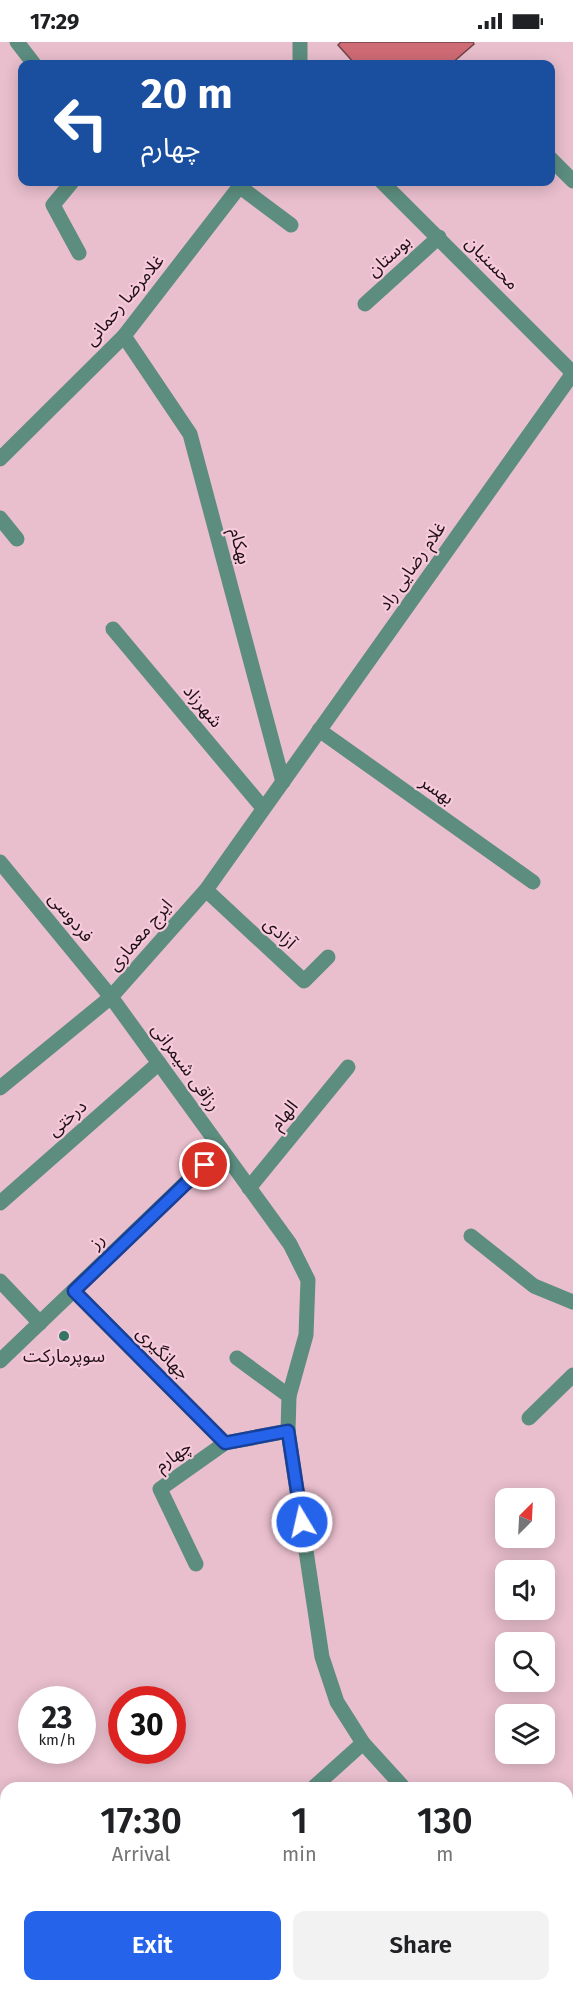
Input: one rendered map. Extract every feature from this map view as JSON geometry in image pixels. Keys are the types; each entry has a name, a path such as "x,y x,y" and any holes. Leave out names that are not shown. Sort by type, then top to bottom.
{"street":[{"path":"17,42 31,60"},
{"path":"300,42 300,60"},
{"path":"555,163 573,181"},
{"path":"69,186 53,205 79,253"},
{"name":"غلامرضا رحمانی","path":"0,459 124,336 239,186"},
{"path":"243,186 291,225"},
{"name":"محسنیان","path":"386,186 573,373"},
{"name":"بوستان","path":"365,304 439,237"},
{"name":"بهکام","path":"124,336 190,434 283,782"},
{"name":"غلام رضایی راد","path":"283,782 573,373"},
{"path":"0,518 17,539"},
{"name":"شهرزاد","path":"113,628 263,808"},
{"name":"بهسر","path":"318,730 533,882"},
{"name":"ایرج معماری","path":"0,1088 111,997 206,890 283,782"},
{"name":"فردوسی","path":"0,862 111,997"},
{"name":"آزادی","path":"206,890 304,981 328,957"},
{"name":"رزاقی شیمرانی","path":"111,997 290,1244 308,1280 306,1335 289,1396"},
{"name":"درختی","path":"0,1203 159,1063"},
{"name":"الهام","path":"249,1188 348,1067"},
{"name":"رز","path":"0,1361 221,1149"},
{"path":"471,1236 534,1286 573,1302"},
{"path":"0,1281 40,1323"},
{"name":"جهانگیری","path":"74,1291 225,1443"},
{"path":"237,1358 289,1396 288,1431 322,1657 338,1701 363,1743 399,1782"},
{"path":"529,1418 572,1379"},
{"name":"چهارم","path":"196,1564 160,1489 225,1443 288,1431"},
{"path":"320,1782 363,1743"}],"building":[{"path":"341,42 473,42 474,44 456,60 351,60 338,45"}],"place":[{"name":"سوپرمارکت","path":"64,1336"}],"route":[{"path":"205,1165 74,1291 225,1443 288,1431 302,1522"}]}
